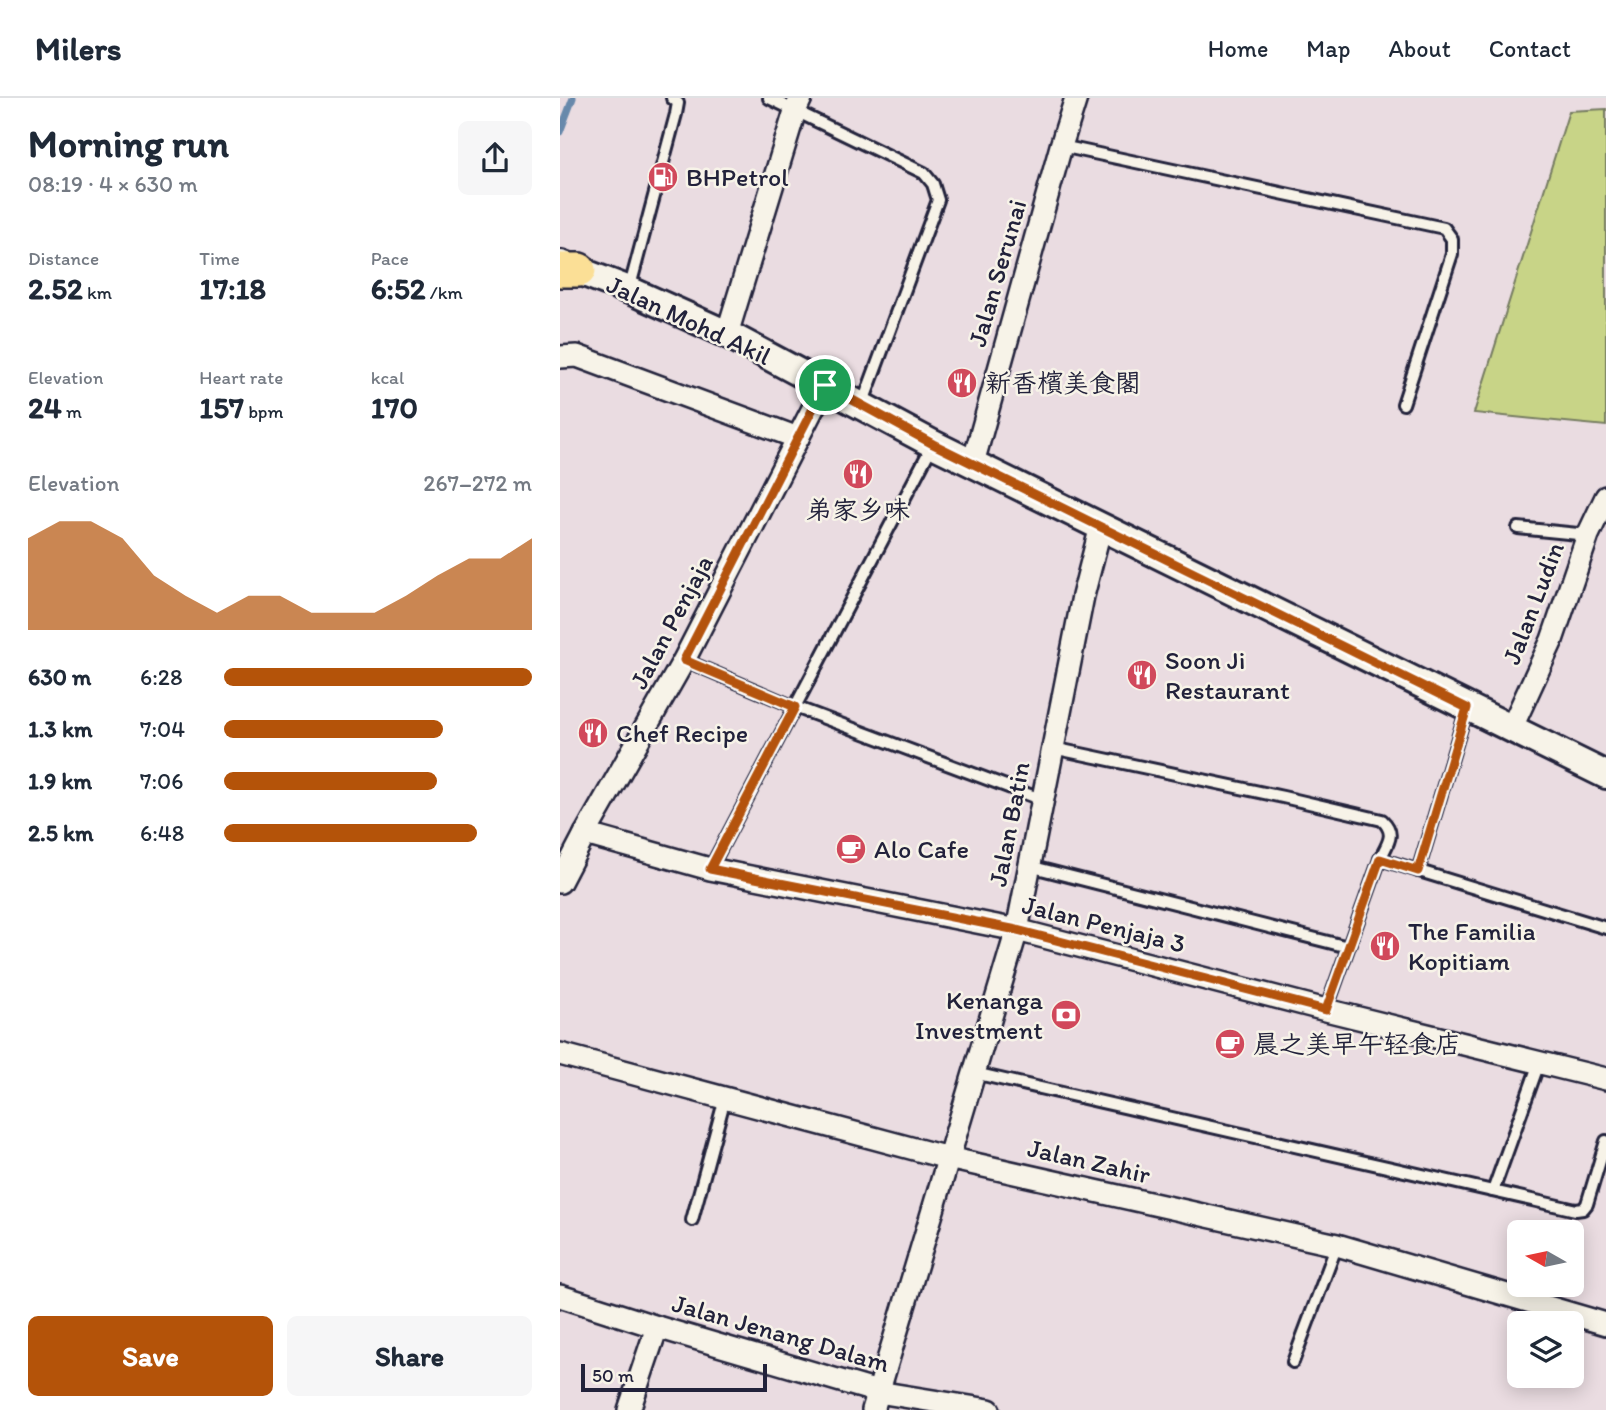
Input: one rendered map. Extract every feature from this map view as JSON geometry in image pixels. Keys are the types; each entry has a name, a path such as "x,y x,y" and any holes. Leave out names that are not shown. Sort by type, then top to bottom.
{"street":[{"name":"Jalan Serunai","path":"972,463 1076,98"},
{"path":"727,334 798,104"},
{"name":"Jalan Mohd Akil","path":"566,268 629,290 727,334 933,444 1606,775"},
{"path":"560,357 577,356 797,439"},
{"name":"Jalan Penjaja","path":"560,882 684,660 825,385"},
{"name":"Jalan Ludin","path":"1511,729 1552,640 1588,535 1606,497"},
{"name":"Jalan Batin","path":"876,1401 1017,930 1083,596 1101,526"},
{"name":"Jalan Penjaja 3","path":"585,834 710,869 1017,930 1606,1079"},
{"name":"Jalan Zahir","path":"560,1054 948,1158 1337,1245 1606,1324"},
{"name":"Jalan Jenang Dalam","path":"560,1296 876,1401 989,1410"},
{"path":"629,1410 657,1327"}],"lane":[{"path":"629,290 676,114 678,103 672,98"},
{"path":"769,98 798,104 924,173 933,184 938,200 862,405"},
{"path":"1061,146 1444,228 1452,239 1452,254 1403,404"},
{"path":"710,869 933,444"},
{"path":"1518,528 1588,535"},
{"path":"684,660 795,707 1043,800"},
{"path":"1418,871 1467,708"},
{"path":"1053,748 1382,820 1390,827 1391,835 1326,1010"},
{"path":"1380,859 1606,928"},
{"path":"1029,866 1348,947"},
{"path":"1493,1191 1539,1063"},
{"path":"974,1073 1576,1210 1583,1209 1587,1203 1606,1141"},
{"path":"692,1220 725,1098"},
{"path":"1293,1362 1337,1245"}],"green space":[{"path":"1606,109 1606,426 1474,413 1569,111"}],"waterway":[{"path":"560,132 573,98"}],"place":[{"name":"BHPetrol","path":"663,177"},
{"name":"新香檳美食閣","path":"962,383"},
{"name":"弟家乡味","path":"858,474"},
{"name":"Soon Ji Restaurant","path":"1142,675"},
{"name":"Chef Recipe","path":"593,733"},
{"name":"Alo Cafe","path":"851,849"},
{"name":"The Familia Kopitiam","path":"1385,946"},
{"name":"Kenanga Investment","path":"1066,1015"},
{"name":"晨之美早午轻食店","path":"1230,1044"}],"route":[{"path":"825,385 933,444 1467,708 1418,871 1380,859 1326,1010 1017,930 710,869 795,707 684,660 825,385"}]}
